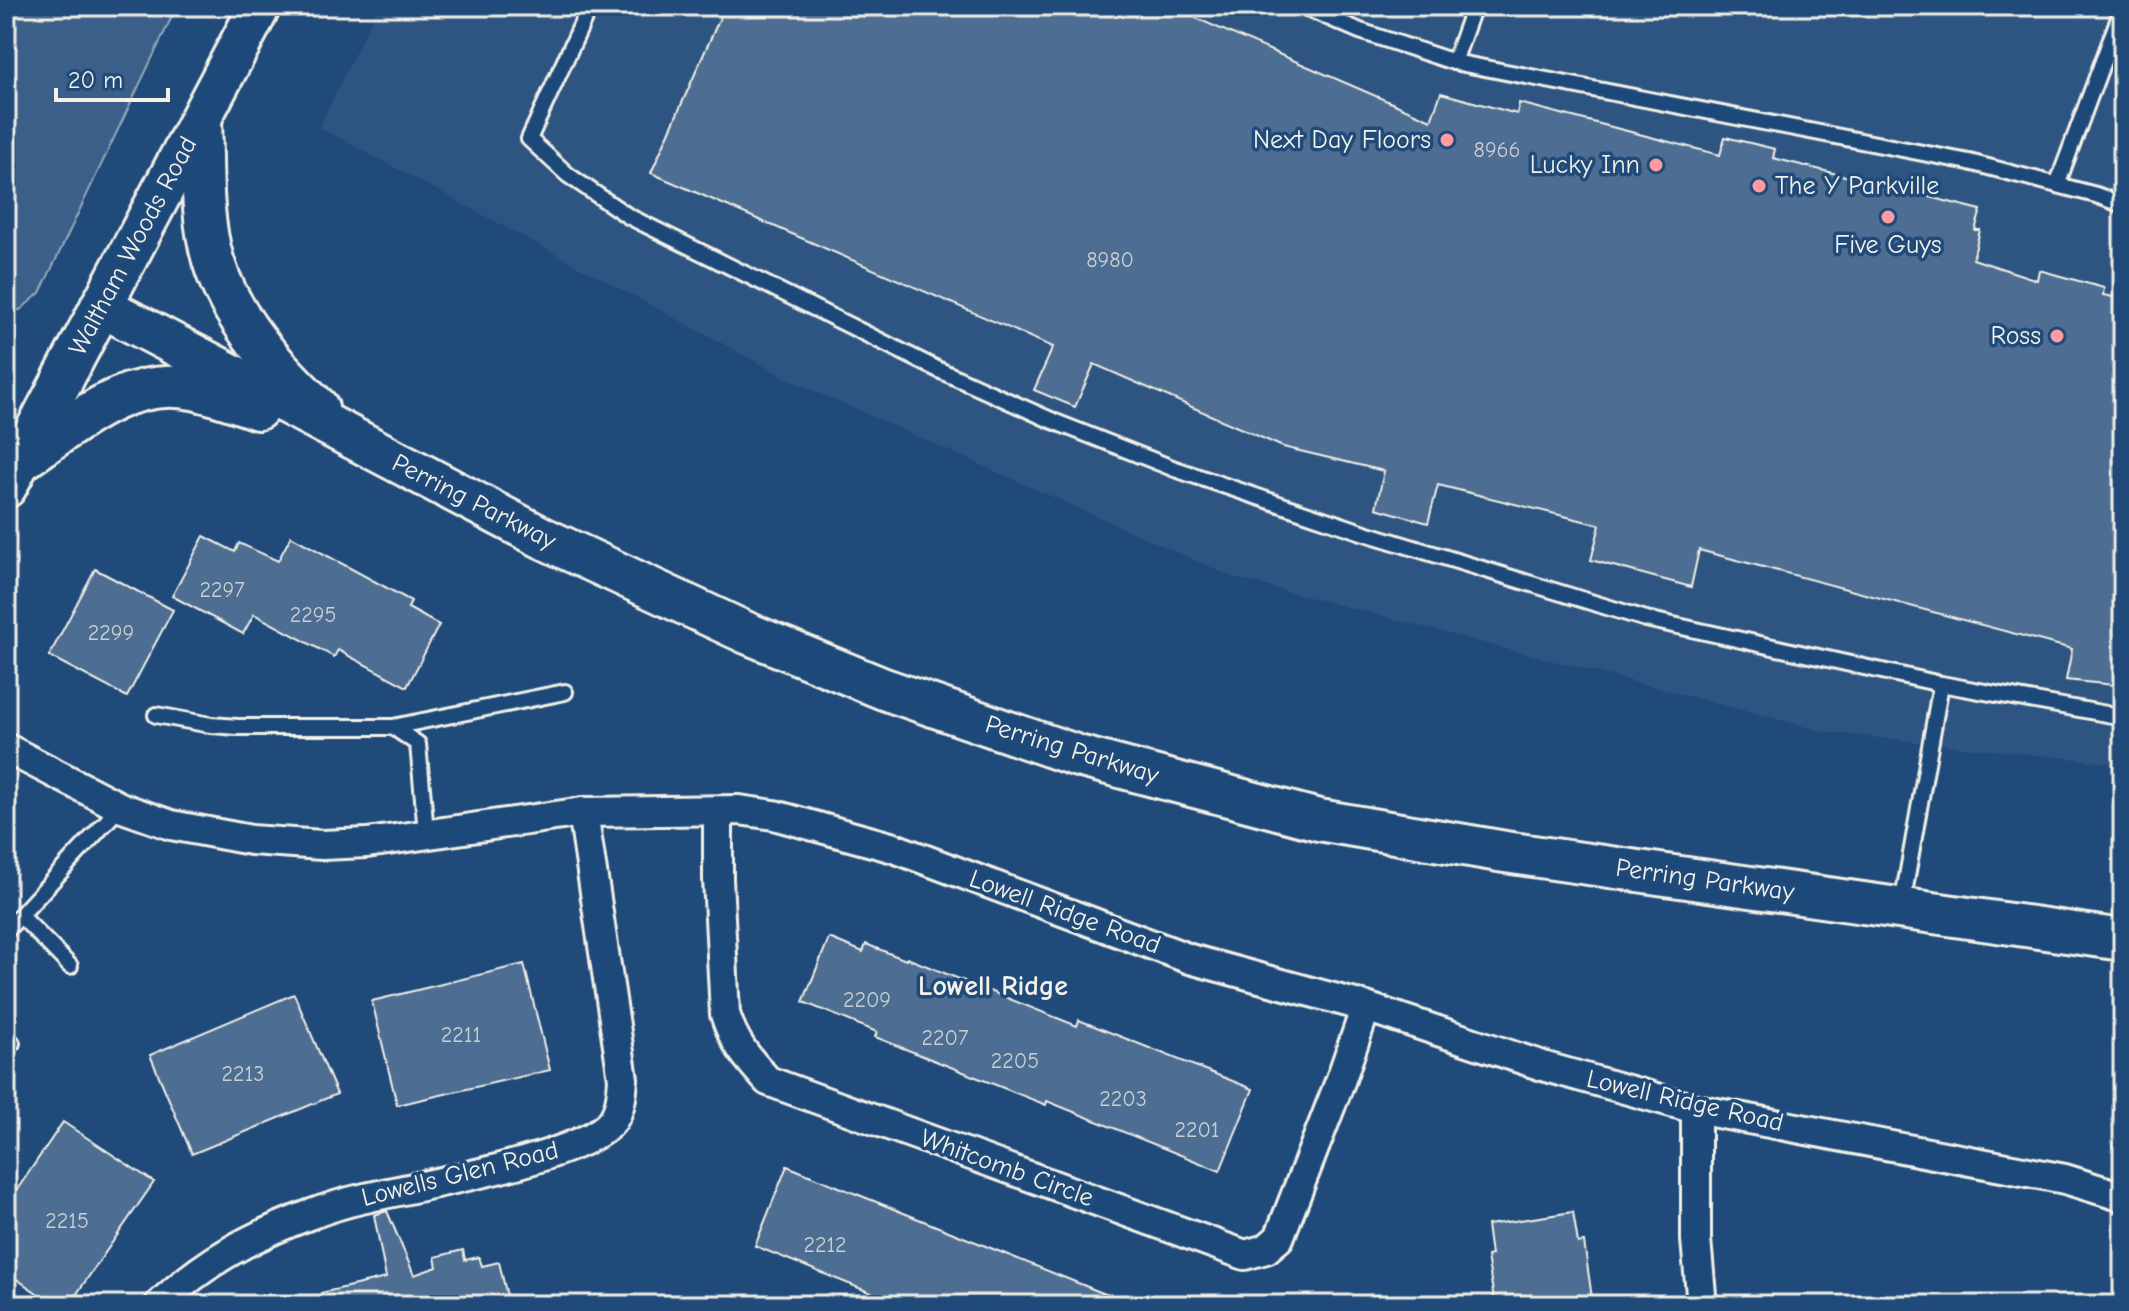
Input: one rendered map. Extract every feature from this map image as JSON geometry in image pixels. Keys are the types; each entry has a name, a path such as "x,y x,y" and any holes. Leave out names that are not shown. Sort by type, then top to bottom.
{"street":[{"name":"Waltham Woods Road","path":"14,474 260,6"},
{"path":"201,117 205,212 212,257 223,290 287,379 349,438"},
{"name":"Perring Parkway","path":"101,306 543,538 747,633 884,689 1078,756 1319,820 1505,852 2123,940"},
{"path":"14,474 103,405 134,390 160,386 193,389 349,438"},
{"name":"Lowell Ridge Road","path":"6,748 120,807 171,825 251,840 322,845 367,843 426,832 583,812 739,810 774,815 894,848 1190,959 1366,1007 1546,1067 1696,1109 2065,1179 2123,1197"},
{"name":"Whitcomb Circle","path":"718,811 725,1014 741,1052 768,1081 1245,1255 1257,1253 1279,1238 1366,1007"},
{"name":"Lowells Glen Road","path":"159,1305 195,1272 238,1244 357,1200 510,1166 578,1145 613,1120 622,1097 623,1079 583,812"},
{"path":"1696,1109 1696,1240 1702,1305"}],"lane":[{"path":"590,6 529,139 568,175 628,216 939,370 1053,421 1175,469 1365,533 1646,619 1941,684 2123,717"},
{"path":"1302,6 1360,31 1454,62 1969,162 2123,205"},
{"path":"1454,62 1474,6"},
{"path":"2057,185 2123,7"},
{"path":"1901,908 1941,684"},
{"path":"156,715 238,727 393,727 565,692"},
{"path":"393,727 418,744 426,832"},
{"path":"6,931 120,807"},
{"path":"21,916 70,966"}],"shaded area":[{"path":"6,6 31,11 43,6 177,6 40,293 20,310 6,311"},
{"path":"378,6 2123,6 2123,764 1826,732 1235,578 794,382 319,127"}],"building":[{"path":"725,6 1168,6 1431,120 1441,93 1517,114 1519,103 1720,155 1725,137 1775,149 1773,158 1981,210 1975,230 1980,230 1973,259 2037,280 2039,270 2104,288 2103,295 2123,299 2123,686 2066,680 2072,649 1699,550 1691,587 1591,560 1600,525 1438,485 1428,523 1376,508 1384,471 1283,447 1094,364 1075,407 1034,390 1053,347 651,173"},
{"path":"204,536 235,552 239,543 278,561 291,536 411,601 408,608 439,625 407,687 338,650 334,657 254,614 243,634 172,596"},
{"path":"95,569 173,610 127,697 49,656"},
{"path":"829,938 863,952 866,944 907,958 1077,1026 1079,1020 1253,1089 1220,1171 1047,1101 1046,1105 875,1037 877,1032 803,1002"},
{"path":"524,964 550,1070 397,1105 372,1001"},
{"path":"294,994 337,1094 192,1154 150,1055"},
{"path":"63,1122 154,1182 69,1305 55,1305 6,1272 6,1206"},
{"path":"787,1166 1130,1305 901,1305 755,1246"},
{"path":"387,1211 414,1275 437,1267 435,1257 463,1250 465,1260 479,1257 482,1266 499,1262 509,1305 323,1305 321,1293 386,1278 374,1215"},
{"path":"1573,1212 1578,1243 1584,1242 1593,1305 1495,1305 1487,1256 1491,1255 1487,1225"}],"place":[{"name":"Next Day Floors","path":"1447,140"},
{"name":"Lucky Inn","path":"1656,165"},
{"name":"The Y Parkville","path":"1759,186"},
{"name":"Five Guys","path":"1888,217"},
{"name":"Ross","path":"2057,336"}],"district":[{"name":"Lowell Ridge","path":"993,986"}]}
